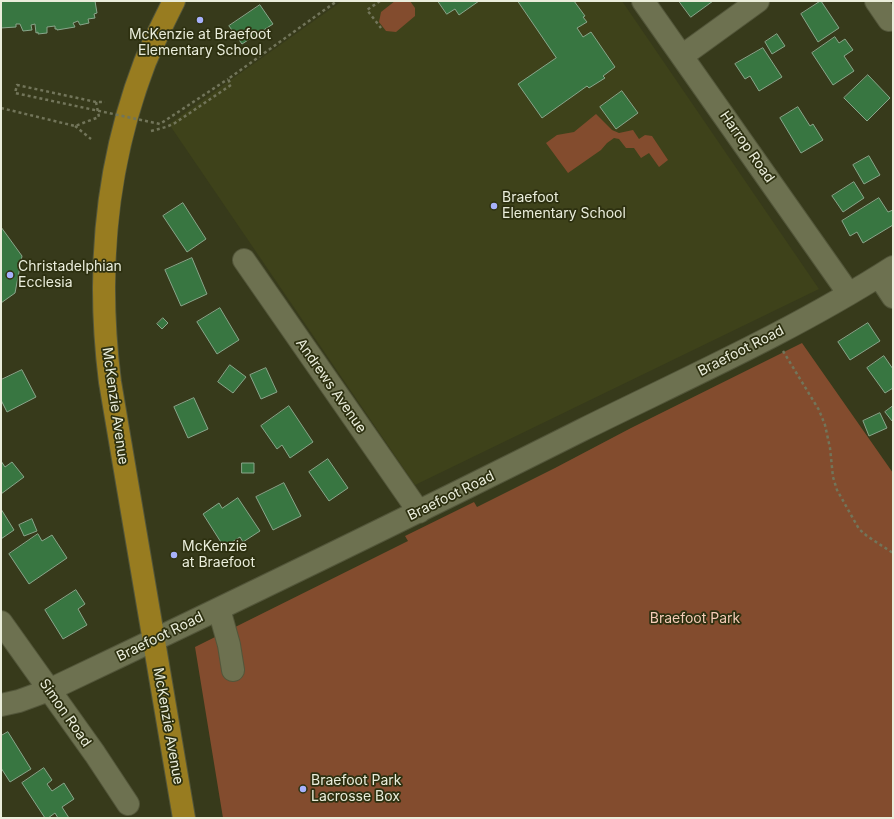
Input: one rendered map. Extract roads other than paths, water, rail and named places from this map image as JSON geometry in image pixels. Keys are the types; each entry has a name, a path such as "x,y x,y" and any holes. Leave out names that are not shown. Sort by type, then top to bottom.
{"main road":[{"name":"McKenzie Avenue","path":"174,1 146,62 124,123 112,178 107,213 103,270 104,317 110,382 184,818"}],"street":[{"name":"Harrop Road","path":"643,1 849,294"},
{"path":"682,56 758,1"},
{"path":"876,1 889,20"},
{"name":"Andrews Avenue","path":"244,260 419,512"},
{"name":"Braefoot Road","path":"1,705 19,701 49,690 419,512 774,335 886,272"},
{"path":"886,272 893,297"},
{"path":"219,609 229,645 233,670"},
{"name":"Simon Road","path":"1,622 128,804"}],"place":[{"name":"McKenzie at Braefoot Elementary School","path":"200,20"},
{"name":"Braefoot Elementary School","path":"494,206"},
{"name":"Christadelphian Ecclesia","path":"10,275"},
{"name":"McKenzie at Braefoot","path":"174,555"},
{"name":"Braefoot Park Lacrosse Box","path":"303,789"}],"park label":[{"name":"Braefoot Park","path":"695,619"}]}
